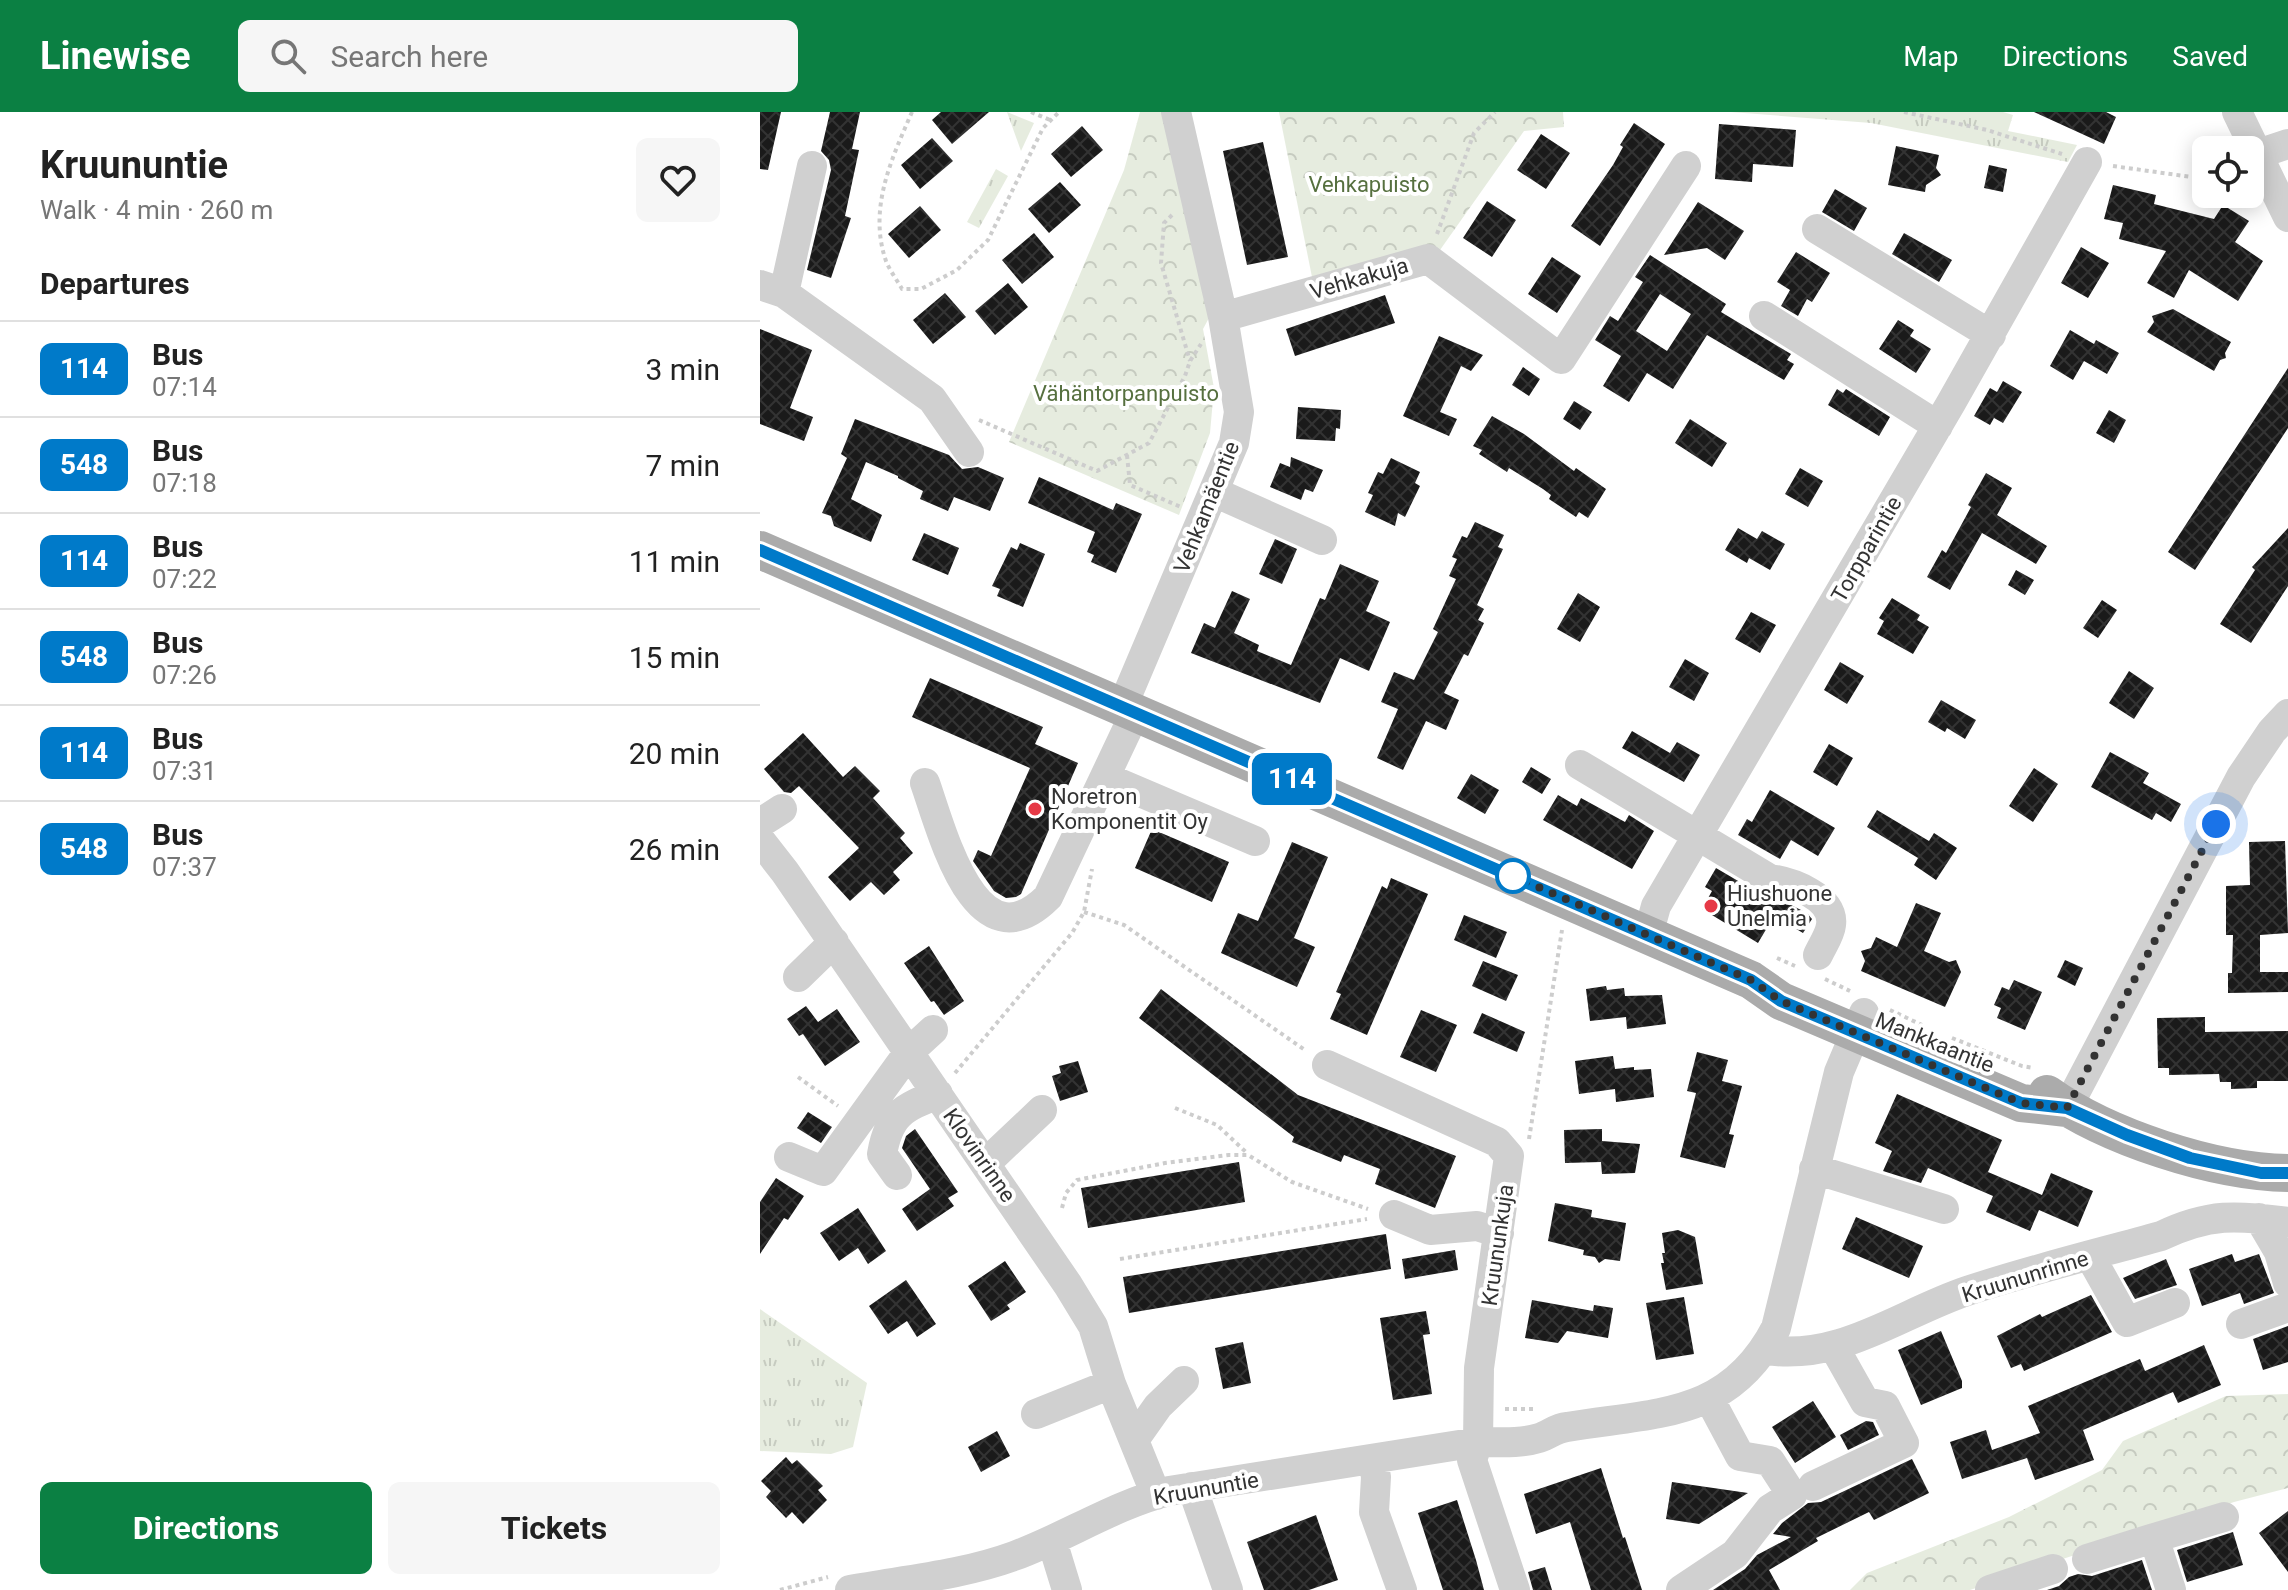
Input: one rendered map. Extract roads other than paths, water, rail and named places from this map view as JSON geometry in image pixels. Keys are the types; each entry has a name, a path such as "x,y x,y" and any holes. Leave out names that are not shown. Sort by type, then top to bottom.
{"main road":[{"name":"Mankkaantie","path":"760,550 1751,980 1790,984 1860,1023 2018,1076 2067,1108 2127,1135 2190,1158 2261,1173 2288,1173"}],"street":[{"name":"Vehkamäentie","path":"925,783 957,871 989,912 1002,918 1035,910 1048,897 1107,778 1202,502 1234,443 1239,412 1214,328 1194,195 1176,112"},
{"path":"2237,112 2249,136"},
{"path":"2264,152 2288,144"},
{"name":"Torpparintie","path":"1648,935 1656,906 1991,335 2087,162"},
{"path":"812,166 772,289 932,399 969,452"},
{"name":"Vehkakuja","path":"1214,328 1428,259 1561,359 1686,166"},
{"path":"2264,167 2288,217"},
{"path":"1817,229 1991,335"},
{"path":"1764,316 1938,426"},
{"path":"1202,502 1322,540"},
{"path":"2067,1108 2241,777 2272,731 2288,714"},
{"path":"1580,765 1770,879 1793,884 1821,901 1830,911 1831,926 1818,955"},
{"path":"1107,778 1255,841"},
{"name":"Klovinrinne","path":"760,840 986,1163 1093,1326 1111,1384 1156,1495"},
{"path":"798,977 834,942"},
{"name":"Kruununtie","path":"850,1590 950,1582 1156,1495 1478,1442 1526,1441 1540,1438 1561,1427 1674,1410 1724,1392 1766,1350 1776,1328 1839,1072 1860,1023"},
{"path":"789,1157 823,1171 909,1052 933,1030"},
{"name":"Kruununkuja","path":"1327,1065 1497,1142 1509,1156 1479,1368 1478,1442 1472,1460 1515,1590"},
{"path":"897,1175 882,1154 886,1130 903,1108 938,1094"},
{"path":"986,1163 1042,1110"},
{"path":"1814,1169 1944,1209"},
{"path":"1394,1215 1430,1230 1477,1226 1499,1233"},
{"name":"Kruununrinne","path":"1766,1350 1790,1353 1834,1347 1965,1291 2161,1236 2186,1224 2238,1215 2274,1220"},
{"path":"2274,1220 2288,1283"},
{"path":"2090,1256 2127,1322 2175,1303"},
{"path":"2241,1324 2288,1307"},
{"path":"1813,1486 1904,1443 1885,1406 1865,1402 1834,1347"},
{"path":"1134,1440 1158,1406 1184,1381"},
{"path":"1036,1414 1111,1384"},
{"path":"1681,1590 1735,1554 1770,1509 1792,1495 1770,1461 1740,1456 1709,1398"},
{"path":"1373,1460 1376,1477 1374,1512 1402,1590"},
{"path":"1192,1487 1228,1590"},
{"path":"2087,1559 2224,1517"},
{"path":"2154,1538 2171,1590"},
{"path":"1052,1541 1067,1590"},
{"path":"1990,1590 2053,1569"}],"place":[{"name":"Noretron Komponentit Oy","path":"1035,809"},
{"name":"Hiushuone Unelmia","path":"1711,906"}],"park label":[{"name":"Vehkapuisto","path":"1369,184"},
{"name":"Vähäntorpanpuisto","path":"1126,393"}]}
